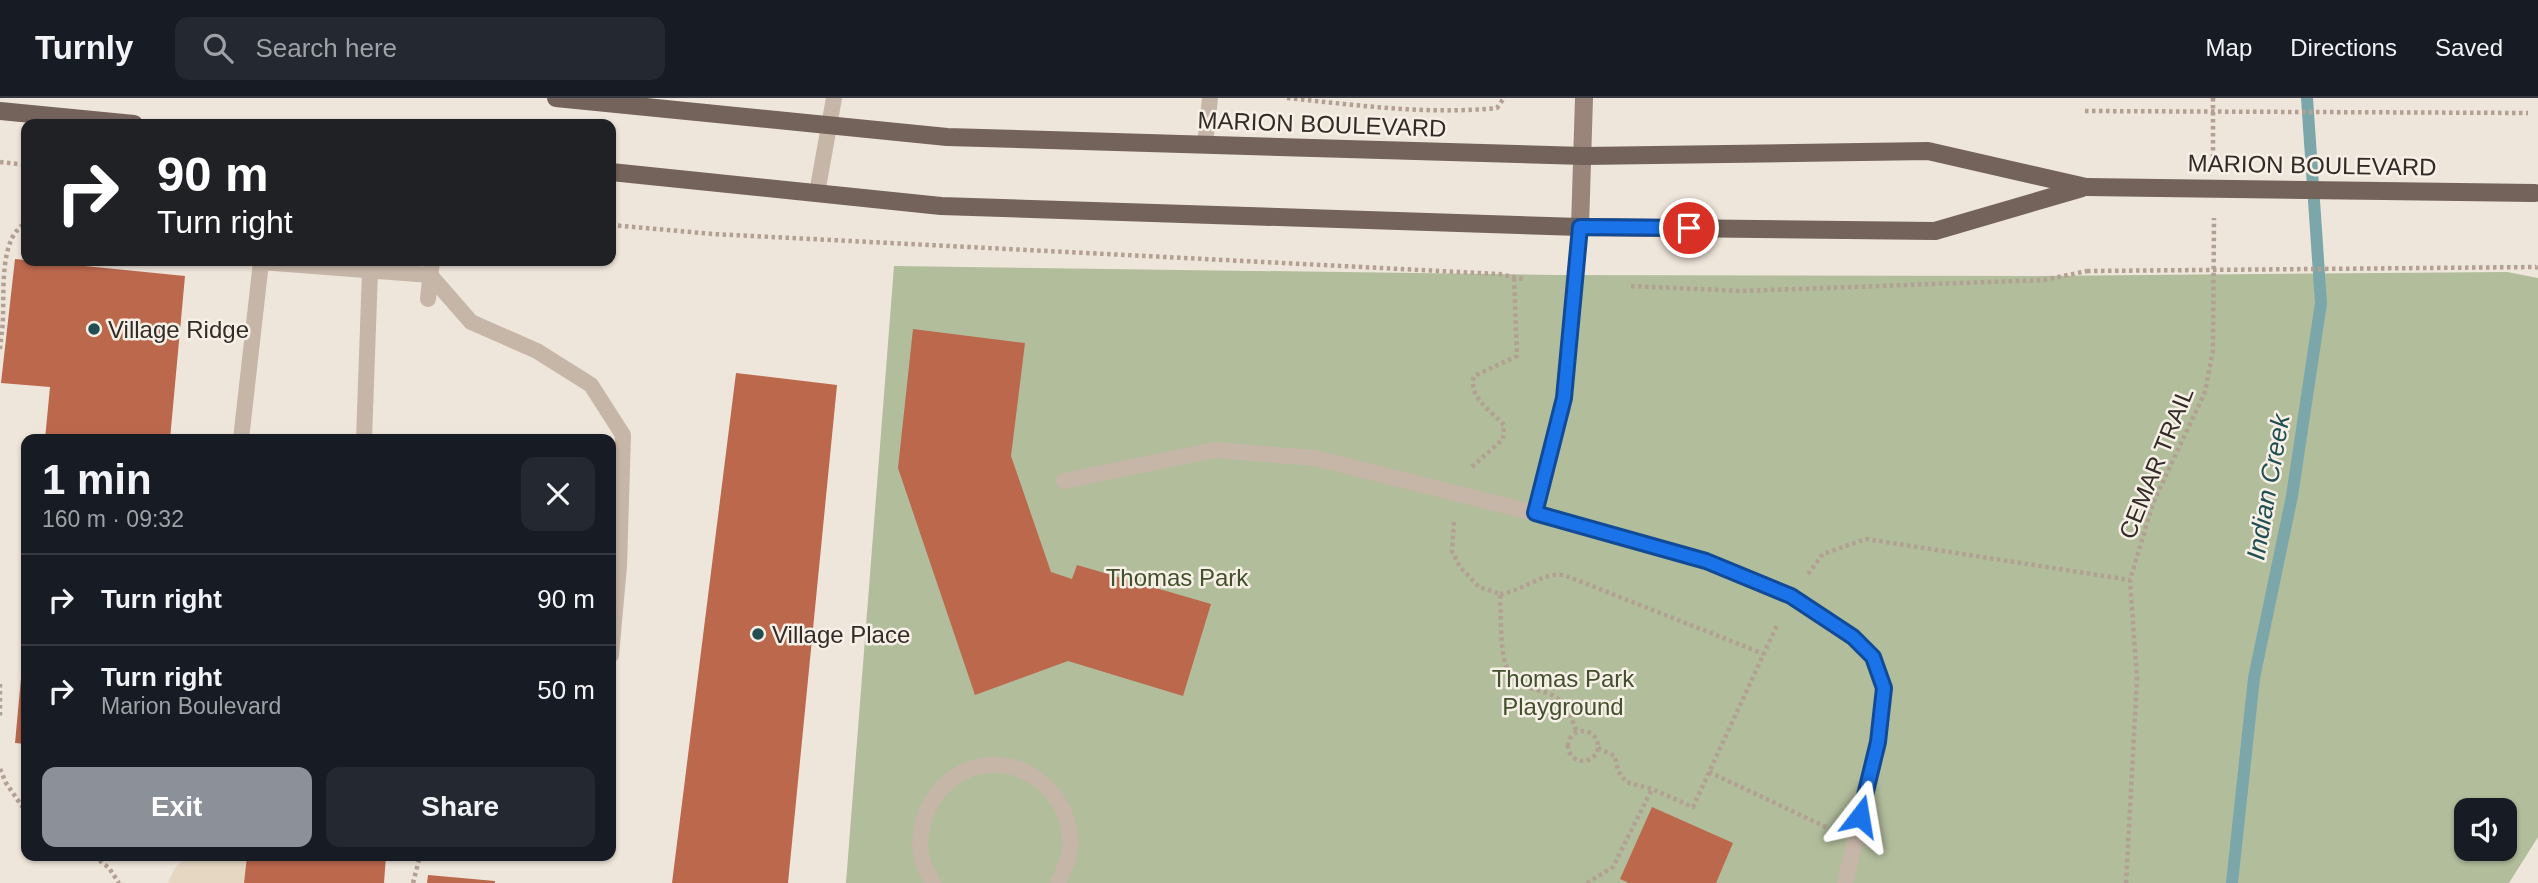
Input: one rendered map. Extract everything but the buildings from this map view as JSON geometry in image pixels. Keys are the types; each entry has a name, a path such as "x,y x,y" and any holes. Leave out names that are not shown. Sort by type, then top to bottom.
{"main road":[{"name":"MARION BOULEVARD","path":"556,98 947,137 1584,156 1928,151 2086,187 2536,193"},
{"path":"1580,227 1584,98"},
{"path":"0,111 82,119"},
{"name":"MARION BOULEVARD","path":"616,173 941,206 1580,227 1935,231 2086,187"}],"lane":[{"path":"817,193 834,98"},
{"path":"1205,145 1210,98"},
{"path":"1535,513 1564,398 1580,227"},
{"path":"243,434 261,266"},
{"path":"309,266 370,271 431,268"},
{"path":"428,299 431,268"},
{"path":"431,268 471,322 537,351 591,385 623,435 620,566 616,606"},
{"path":"364,434 370,271"},
{"path":"1064,481 1214,450 1315,458 1535,513 1706,561 1791,596 1853,637 1873,657 1884,688 1878,742 1845,883"},
{"path":"933,883 922,861 920,835 926,809 941,788 962,773 987,765 1013,767 1037,778 1056,796 1067,817 1071,840 1068,863 1058,883"}],"path":[{"path":"1287,98 1423,111 1464,111 1497,107 1504,98"},
{"path":"2213,98 2213,167"},
{"path":"2085,111 2528,113"},
{"path":"0,162 21,164"},
{"name":"CEMAR TRAIL","path":"2126,883 2137,679 2130,580 2153,503 2205,392 2213,350 2214,208"},
{"path":"0,349 3,315 1,263 9,239 21,225"},
{"path":"616,225 713,234 1499,274 1523,279"},
{"path":"1631,286 1742,291 2044,280 2087,271 2537,268"},
{"path":"1514,277 1517,356 1474,376 1472,384 1473,393 1504,425 1503,439 1476,465 1464,472 1455,493 1452,551 1460,567 1479,587 1500,594 1512,593 1553,573 1564,575 1764,654"},
{"path":"1598,748 1615,756 1618,771 1626,782 1652,789 1693,807 1791,596 1823,554 1866,539 2130,580"},
{"path":"1500,594 1505,664 1516,681 1555,697 1566,707 1577,732"},
{"path":"0,684 0,717"},
{"path":"1577,732 1587,732 1595,738 1598,748 1594,757 1585,761 1572,757 1567,744 1577,732"},
{"path":"0,769 21,805"},
{"path":"1709,772 1854,840"},
{"path":"1587,883 1613,867 1652,789"},
{"path":"100,861 109,868 119,883"},
{"path":"413,883 419,861"}],"green space":[{"name":"Thomas Park","path":"894,266 1557,275 2034,276 2507,272 2538,278 2538,837 2509,883 846,883"}],"shaded area":[{"path":"182,861 246,861 244,883 168,883 175,868"}],"waterway":[{"name":"Indian Creek","path":"2232,883 2254,678 2292,496 2321,303 2307,98"}],"place":[{"name":"Village Ridge","path":"94,329"},
{"name":"Village Place","path":"758,634"}],"route":[{"path":"1689,228 1580,227 1564,398 1535,513 1706,561 1791,596 1853,637 1873,657 1884,688 1878,742 1860,816"}],"park label":[{"name":"Thomas Park Playground","path":"1563,692"}]}
